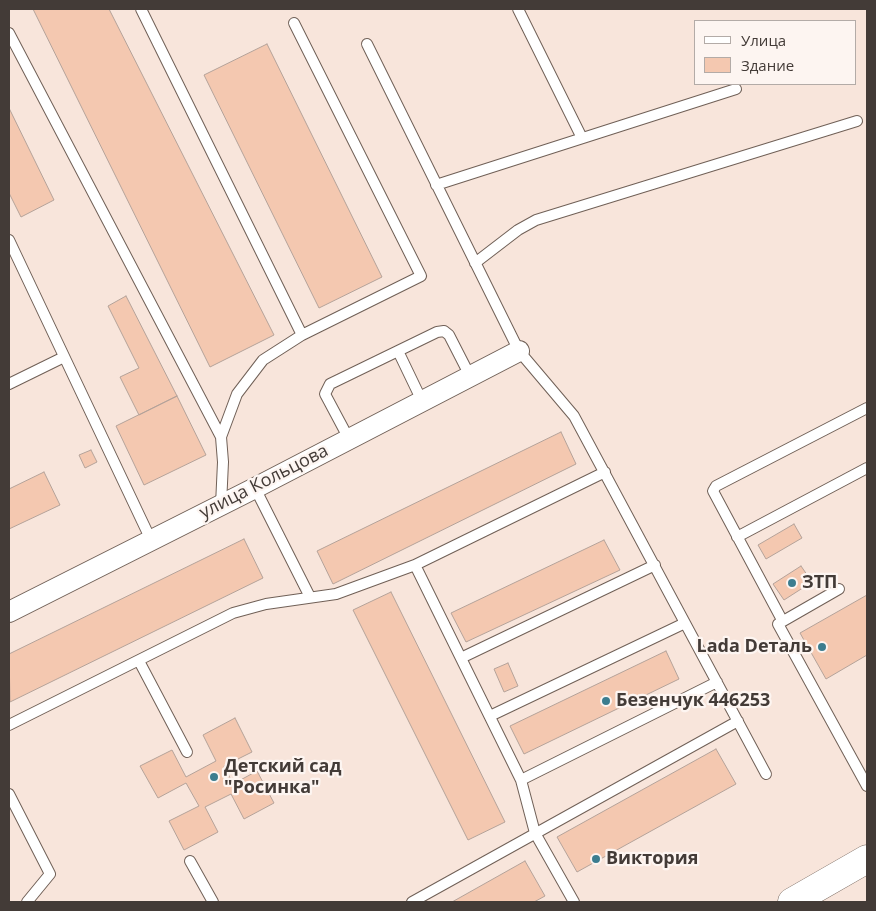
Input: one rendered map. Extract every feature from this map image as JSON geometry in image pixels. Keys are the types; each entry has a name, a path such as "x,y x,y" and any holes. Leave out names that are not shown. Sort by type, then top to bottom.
{"street":[{"name":"улица Кольцова","path":"9,612 255,488 519,351"},
{"path":"792,902 867,859"}],"lane":[{"path":"142,9 302,335"},
{"path":"518,9 582,138"},
{"path":"221,436 237,394 263,360 302,335 421,276 294,23"},
{"path":"9,33 221,436 223,462 221,505"},
{"path":"367,44 519,351 574,416 766,774"},
{"path":"436,185 736,89"},
{"path":"476,263 518,230 536,220 857,120"},
{"path":"9,240 151,540"},
{"path":"349,439 326,394 326,388 330,384 437,332 444,331 449,335 470,376"},
{"path":"398,351 422,401"},
{"path":"9,384 64,357"},
{"path":"782,620 713,491 716,486 867,408"},
{"path":"737,537 867,468"},
{"path":"9,725 233,613 266,604 336,594 414,565 605,472"},
{"path":"255,488 310,597"},
{"path":"414,565 521,780 535,833 574,902"},
{"path":"461,658 655,565"},
{"path":"839,589 778,624 867,786"},
{"path":"490,716 685,623"},
{"path":"139,661 187,752"},
{"path":"521,780 717,682"},
{"path":"412,902 738,721"},
{"path":"9,794 50,874 27,902"},
{"path":"190,861 213,902"}],"building":[{"path":"33,9 109,9 274,335 210,367"},
{"path":"267,44 382,277 319,308 204,75"},
{"path":"9,108 54,200 21,217 9,193"},
{"path":"126,296 177,396 139,415 120,377 139,368 108,306"},
{"path":"177,396 206,455 144,485 116,426"},
{"path":"561,432 576,464 333,584 317,551"},
{"path":"91,450 97,462 85,468 79,455"},
{"path":"44,472 60,505 9,529 9,489"},
{"path":"794,524 802,538 766,559 758,545"},
{"path":"244,539 263,578 10,702 9,654"},
{"path":"604,540 620,570 466,642 451,613"},
{"name":"ЗТП","path":"801,566 812,582 784,600 773,584"},
{"path":"391,592 505,822 468,840 353,610"},
{"path":"867,595 867,655 826,679 800,633"},
{"path":"666,651 679,679 524,754 510,726"},
{"path":"508,663 518,686 504,692 494,669"},
{"path":"235,718 252,752 224,766 233,784 257,771 274,803 244,819 231,794 205,807 218,832 184,850 169,821 199,806 186,783 158,798 140,766 172,750 186,777 216,761 203,735"},
{"path":"716,749 736,784 577,872 557,837"},
{"path":"525,861 545,896 534,902 452,902"}],"place":[{"name":"ЗТП","path":"792,583"},
{"name":"Lada Dеталь","path":"822,647"},
{"name":"Безенчук 446253","path":"606,701"},
{"name":"Детский сад \"Росинка\"","path":"214,777"},
{"name":"Виктория","path":"596,859"}]}
